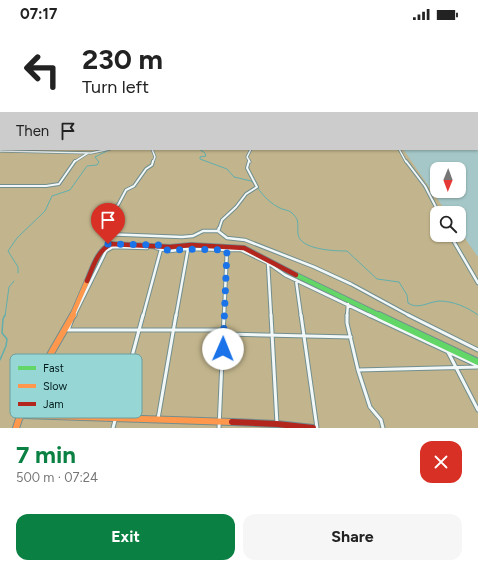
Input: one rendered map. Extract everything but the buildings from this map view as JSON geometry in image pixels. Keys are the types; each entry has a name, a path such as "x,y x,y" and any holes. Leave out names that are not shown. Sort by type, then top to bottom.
{"street":[{"path":"0,186 46,186 58,184 68,169 78,158 105,150"},
{"path":"152,150 155,157 152,165 146,169 142,177 132,188 126,190 122,199 115,208 104,213 98,225 104,234 182,237 193,236 203,231 218,231 227,238 244,240 314,267 359,288 431,328 478,350"},
{"path":"218,231 222,220 236,207 246,194 257,187 247,168 250,162 246,157 250,150"},
{"path":"400,150 404,159 425,186 435,206"},
{"path":"0,151 91,153"},
{"path":"454,242 478,283"},
{"path":"51,354 62,335 84,290 94,264 105,246 120,244 162,247 170,251 188,249 241,250 260,257"},
{"path":"62,335 68,330 106,251 113,247 170,247 191,245 239,246 348,304 448,351 478,367"},
{"path":"133,354 162,247"},
{"path":"158,420 188,249"},
{"path":"219,428 227,250"},
{"path":"268,261 285,275 323,290 478,362"},
{"path":"268,261 277,424"},
{"path":"296,280 317,428"},
{"path":"348,304 347,323 358,370 370,407 380,420 383,428"},
{"path":"68,330 223,330"},
{"path":"223,334 351,337"},
{"path":"446,346 478,410"},
{"path":"358,370 457,369 478,367"},
{"path":"16,428 20,418"},
{"path":"113,428 116,418 219,421 277,424 312,428"}],"shaded area":[{"path":"0,150 404,150 430,188 430,198 437,198 442,206 430,206 430,242 466,242 466,240 478,257 478,428 0,428"}],"waterway":[{"path":"18,273 18,267 8,251 17,238 45,211 52,196 70,190 87,166 97,165 99,162 95,157 109,150"},
{"path":"200,150 205,153 206,156 200,157 200,159 227,169 234,177 251,181 255,184"},
{"path":"257,187 271,202 278,207 291,212 295,216 298,234 300,239 305,243 319,248 335,251 347,251 377,279 399,282 407,295 408,303 419,306 444,301 460,305 478,315"},
{"path":"5,316 9,287 14,281"},
{"path":"0,360 6,346 7,339 2,333 3,319 5,315"}],"traffic: fast":[{"path":"296,275 478,362"}],"traffic: slow":[{"path":"51,354 74,312 87,281"},
{"path":"16,428 20,418"},
{"path":"113,418 232,422"}],"traffic: jam":[{"path":"87,281 99,254 106,246 111,244 170,247 191,245 244,248 296,275"},
{"path":"232,422 277,424 313,428"}],"route":[{"path":"108,244 159,245 162,246 161,248 170,251 186,249 227,250 223,349"}]}
